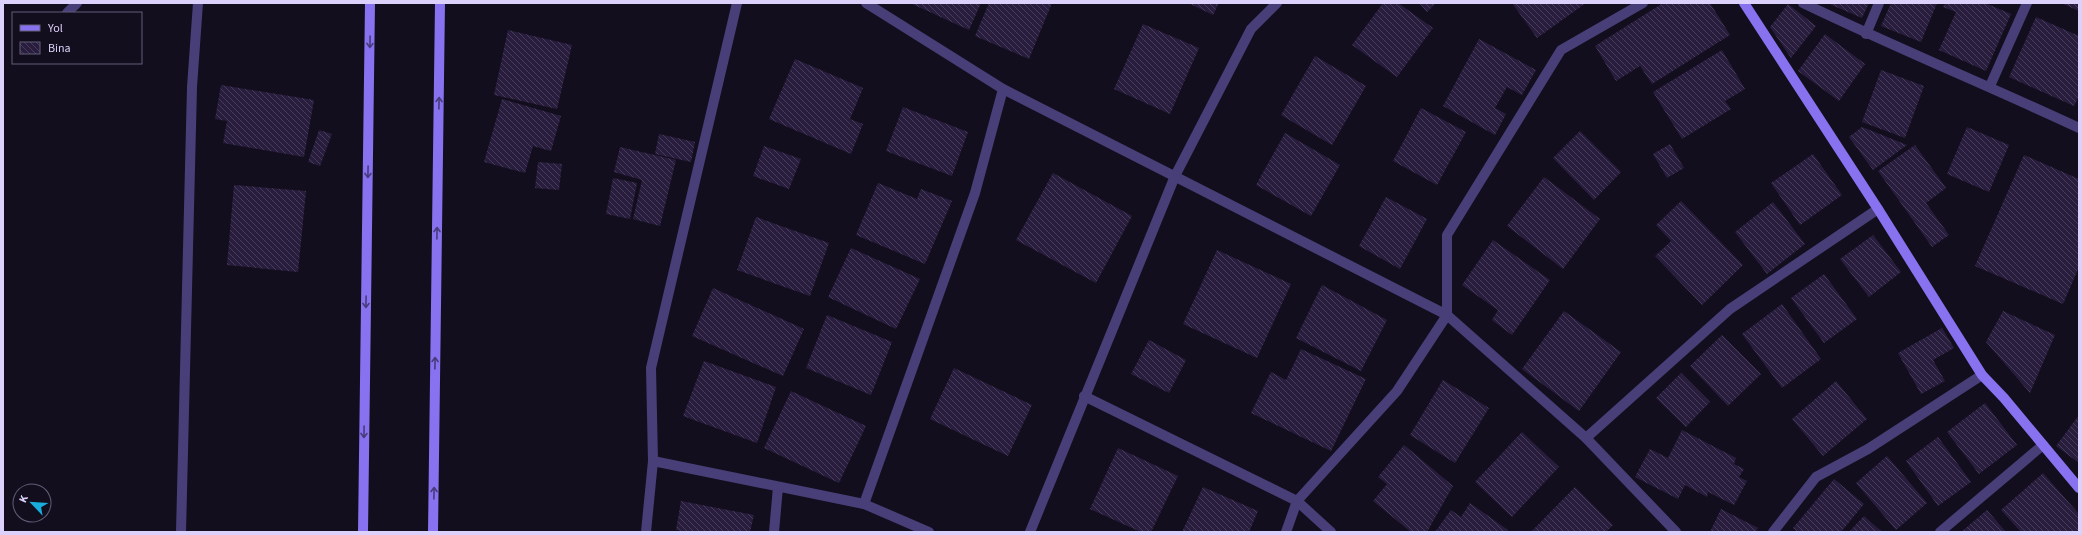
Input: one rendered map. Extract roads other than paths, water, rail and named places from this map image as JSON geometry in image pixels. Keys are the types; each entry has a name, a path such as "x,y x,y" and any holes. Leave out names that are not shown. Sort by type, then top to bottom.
{"main road":[{"path":"363,532 370,3"},
{"path":"433,532 440,3"},
{"path":"1744,3 1878,209 1982,374 2004,398 2079,488"}],"street":[{"path":"68,12 77,3"},
{"path":"181,532 192,87 198,3"},
{"path":"646,532 653,462 651,368 737,3"},
{"path":"866,3 1003,89 1447,315 1586,438 1676,532"},
{"path":"1030,532 1084,396 1175,176 1251,28 1277,3"},
{"path":"1286,532 1297,501 1397,392 1447,315 1447,235 1561,50 1643,3"},
{"path":"1803,3 1866,34 1990,86 2079,128"},
{"path":"1866,34 1879,3"},
{"path":"1990,86 2027,3"},
{"path":"864,504 975,193 1003,89"},
{"path":"1586,438 1730,309 1878,209"},
{"path":"1773,532 1816,478 1868,449 1982,374"},
{"path":"1084,396 1297,501 1331,532"},
{"path":"1940,532 2043,445"},
{"path":"653,462 864,504 929,532"},
{"path":"774,532 778,487"}]}
